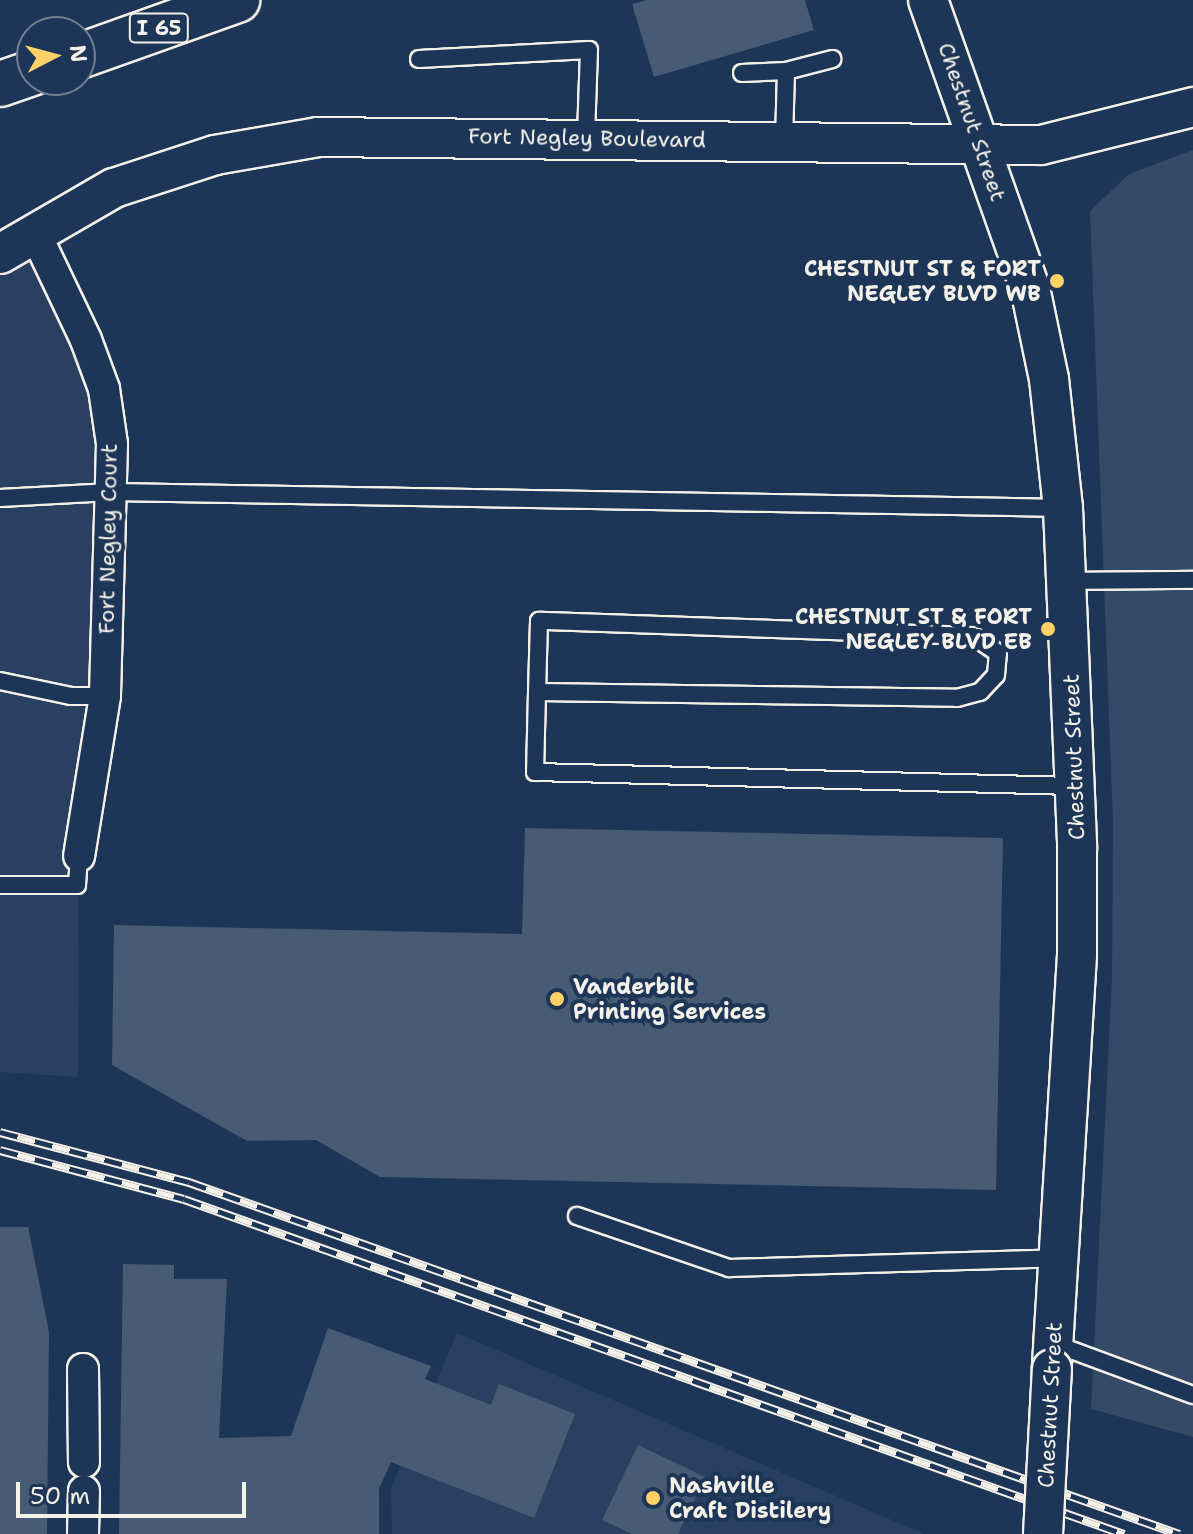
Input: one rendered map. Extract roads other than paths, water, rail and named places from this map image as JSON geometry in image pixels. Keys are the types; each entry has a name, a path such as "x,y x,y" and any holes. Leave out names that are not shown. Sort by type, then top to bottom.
{"highway":[{"name":"I 65","path":"96,50 237,0"}],"street":[{"name":"Chestnut Street","path":"928,0 1030,288 1049,379 1063,508 1075,786 1077,955 1043,1534"},
{"name":"Fort Negley Boulevard","path":"0,254 114,188 215,155 318,137 1041,145 1193,107"},
{"name":"Fort Negley Court","path":"36,235 104,389 112,444 105,696 79,856"},
{"path":"83,1369 83,1534"}],"lane":[{"path":"419,59 589,50 586,138"},
{"path":"742,73 786,71 832,59"},
{"path":"784,142 786,71"},
{"path":"0,498 111,492 1063,508"},
{"path":"1067,581 1193,580"},
{"path":"537,692 957,698 980,692 996,675 998,653 973,636 539,621 537,692 535,772 1075,786"},
{"path":"0,681 71,696 105,696"},
{"path":"0,885 77,885 79,856"},
{"path":"577,1216 729,1268 1059,1258"},
{"path":"1052,1356 1193,1395"}],"railway":[{"path":"0,1132 189,1182 1179,1534"},
{"path":"0,1150 184,1199 1124,1534"}],"place":[{"name":"CHESTNUT ST & FORT NEGLEY BLVD WB","path":"1057,281"},
{"name":"CHESTNUT ST & FORT NEGLEY BLVD EB","path":"1048,629"},
{"name":"Vanderbilt Printing Services","path":"557,999"},
{"name":"Nashville Craft Distilery","path":"653,1498"}]}
